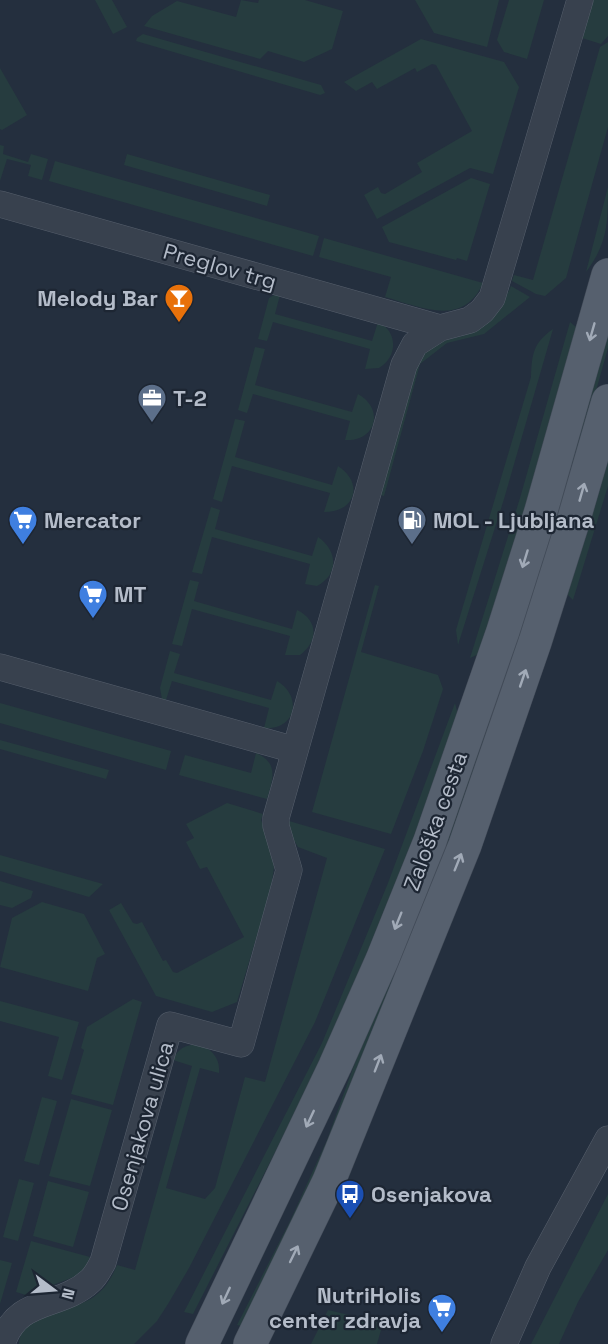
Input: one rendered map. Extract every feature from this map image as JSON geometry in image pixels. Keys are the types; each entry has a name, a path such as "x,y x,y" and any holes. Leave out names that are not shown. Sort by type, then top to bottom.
{"main road":[{"name":"Zaloška cesta","path":"202,1344 334,1066 382,960 430,841 503,631 541,511 608,275"},
{"name":"Zaloška cesta","path":"250,1344 329,1181 465,845 535,642 608,401"}],"street":[{"path":"0,667 295,750 404,365 415,344 440,328 470,320 482,311 492,298 580,0"},
{"name":"Preglov trg","path":"0,204 440,328"},
{"name":"Osenjakova ulica","path":"2,1344 9,1326 20,1314 79,1289 93,1278 103,1262 171,1025 241,1044 289,870 276,826 278,809 295,750"},
{"path":"504,1344 538,1267 608,1139"}],"green space":[{"path":"95,0 112,0 127,27 113,34"},
{"path":"241,0 258,3 259,0 305,0 343,11 332,49 304,62 268,51 260,59 144,26 152,16 177,1 236,17"},
{"path":"415,0 499,0 487,47 434,33"},
{"path":"509,0 544,0 527,59 504,52 497,40"},
{"path":"593,0 608,0 608,36 601,44 582,38"},
{"path":"143,34 321,85 325,93 320,95 136,41"},
{"path":"421,39 504,62 519,87 493,174 470,168 377,219 364,195 378,187 381,193 385,194 422,172 417,163 472,131 436,65 432,64 417,72 415,68 377,89 372,82 356,91 344,82"},
{"path":"608,42 608,127 566,278 545,296 536,294 512,281 514,275 533,280 600,47"},
{"path":"0,68 27,115 2,130 0,129"},
{"path":"0,145 4,146 3,154 28,162 31,154 48,159 42,180 28,176 31,165 7,159 0,181"},
{"path":"127,154 270,195 267,206 124,165"},
{"path":"55,161 319,236 313,256 49,181"},
{"path":"471,178 490,184 467,261 389,242 382,227"},
{"path":"608,187 608,211 603,242 586,272"},
{"path":"324,238 483,283 475,297 464,306 453,310 427,309 385,297 391,277 319,257"},
{"path":"511,286 530,297 484,334 447,343 420,364 384,496 380,495 418,362 437,344 471,333 486,323 503,303"},
{"path":"276,294 280,295 275,314 372,341 378,322 385,326 392,338 390,357 379,368 365,369 370,349 273,322 267,341 258,339 269,298"},
{"path":"570,322 576,327 577,333 528,500 479,654 470,658 520,498"},
{"path":"608,326 608,348 564,505 460,817 332,1141 241,1326 237,1325 291,1219 327,1140 357,1057 391,977"},
{"path":"553,329 504,499 458,645 456,630 531,377 533,355 541,339"},
{"path":"255,347 265,349 255,385 352,412 358,394 372,408 374,416 370,430 364,436 345,440 350,421 253,394 247,413 238,410"},
{"path":"235,419 245,421 235,457 332,485 338,466 351,480 353,495 349,502 335,511 324,512 330,493 232,466 222,502 213,499"},
{"path":"608,456 608,486 573,600 568,595 568,589"},
{"path":"211,507 220,510 215,529 312,556 318,537 329,548 332,555 330,575 317,586 305,584 310,564 212,537 202,574 192,572"},
{"path":"190,580 199,582 194,601 292,629 297,610 309,619 314,631 313,637 300,655 285,655 290,636 192,609 182,646 172,644"},
{"path":"375,585 379,586 361,652 438,675 443,689 423,751 391,834 312,812"},
{"path":"170,651 180,654 174,673 271,700 277,681 285,687 293,703 289,718 283,724 264,728 269,708 172,681 166,700 162,699 160,688"},
{"path":"0,703 171,751 166,770 0,723"},
{"path":"455,703 458,715 427,806 329,1046 193,1314 184,1312 322,1043 388,883"},
{"path":"0,740 109,770 106,779 0,749"},
{"path":"256,753 263,757 271,767 272,778 267,799 179,775 185,755 251,773"},
{"path":"227,803 263,814 261,820 270,842 274,867 271,889 237,1002 212,1012 156,996 109,910 121,903 133,923 142,922 163,961 166,960 173,972 177,973 244,937 207,867 200,869 186,842 194,838 186,824"},
{"path":"289,821 385,849 315,1022 189,1268 157,1321 134,1344 19,1344 22,1333 38,1319 86,1302 99,1293 117,1265 135,1270 192,1066 173,1060 178,1052 193,1045 209,1049 215,1055 219,1073 200,1068 166,1188 205,1199 215,1188 245,1077 265,1082 327,858 298,847 289,832"},
{"path":"0,855 103,884 89,897 0,871"},
{"path":"0,881 33,891 31,898 12,908 0,905"},
{"path":"42,902 84,914 105,954 97,958 88,991 0,967 12,918"},
{"path":"133,999 142,1002 113,1105 71,1094 84,1050 81,1048 87,1027"},
{"path":"0,1001 79,1022 62,1080 48,1076 59,1037 0,1021"},
{"path":"42,1097 57,1101 39,1165 24,1161"},
{"path":"71,1099 112,1110 90,1186 49,1176"},
{"path":"19,1179 34,1183 18,1241 3,1237"},
{"path":"48,1181 89,1192 73,1247 33,1236"},
{"path":"608,1194 608,1250 578,1302 559,1344 531,1344"},
{"path":"31,1241 90,1257 84,1270 74,1277 26,1295 16,1292"},
{"path":"0,1260 12,1263 0,1304"},
{"path":"328,1310 383,1323 377,1344 311,1344"}],"place":[{"name":"Melody Bar","path":"179,324"},
{"name":"T-2","path":"152,424"},
{"name":"Mercator","path":"23,546"},
{"name":"MOL - Ljubljana","path":"412,546"},
{"name":"MT","path":"93,620"},
{"name":"Osenjakova","path":"350,1220"},
{"name":"NutriHolis center zdravja","path":"442,1334"}]}
